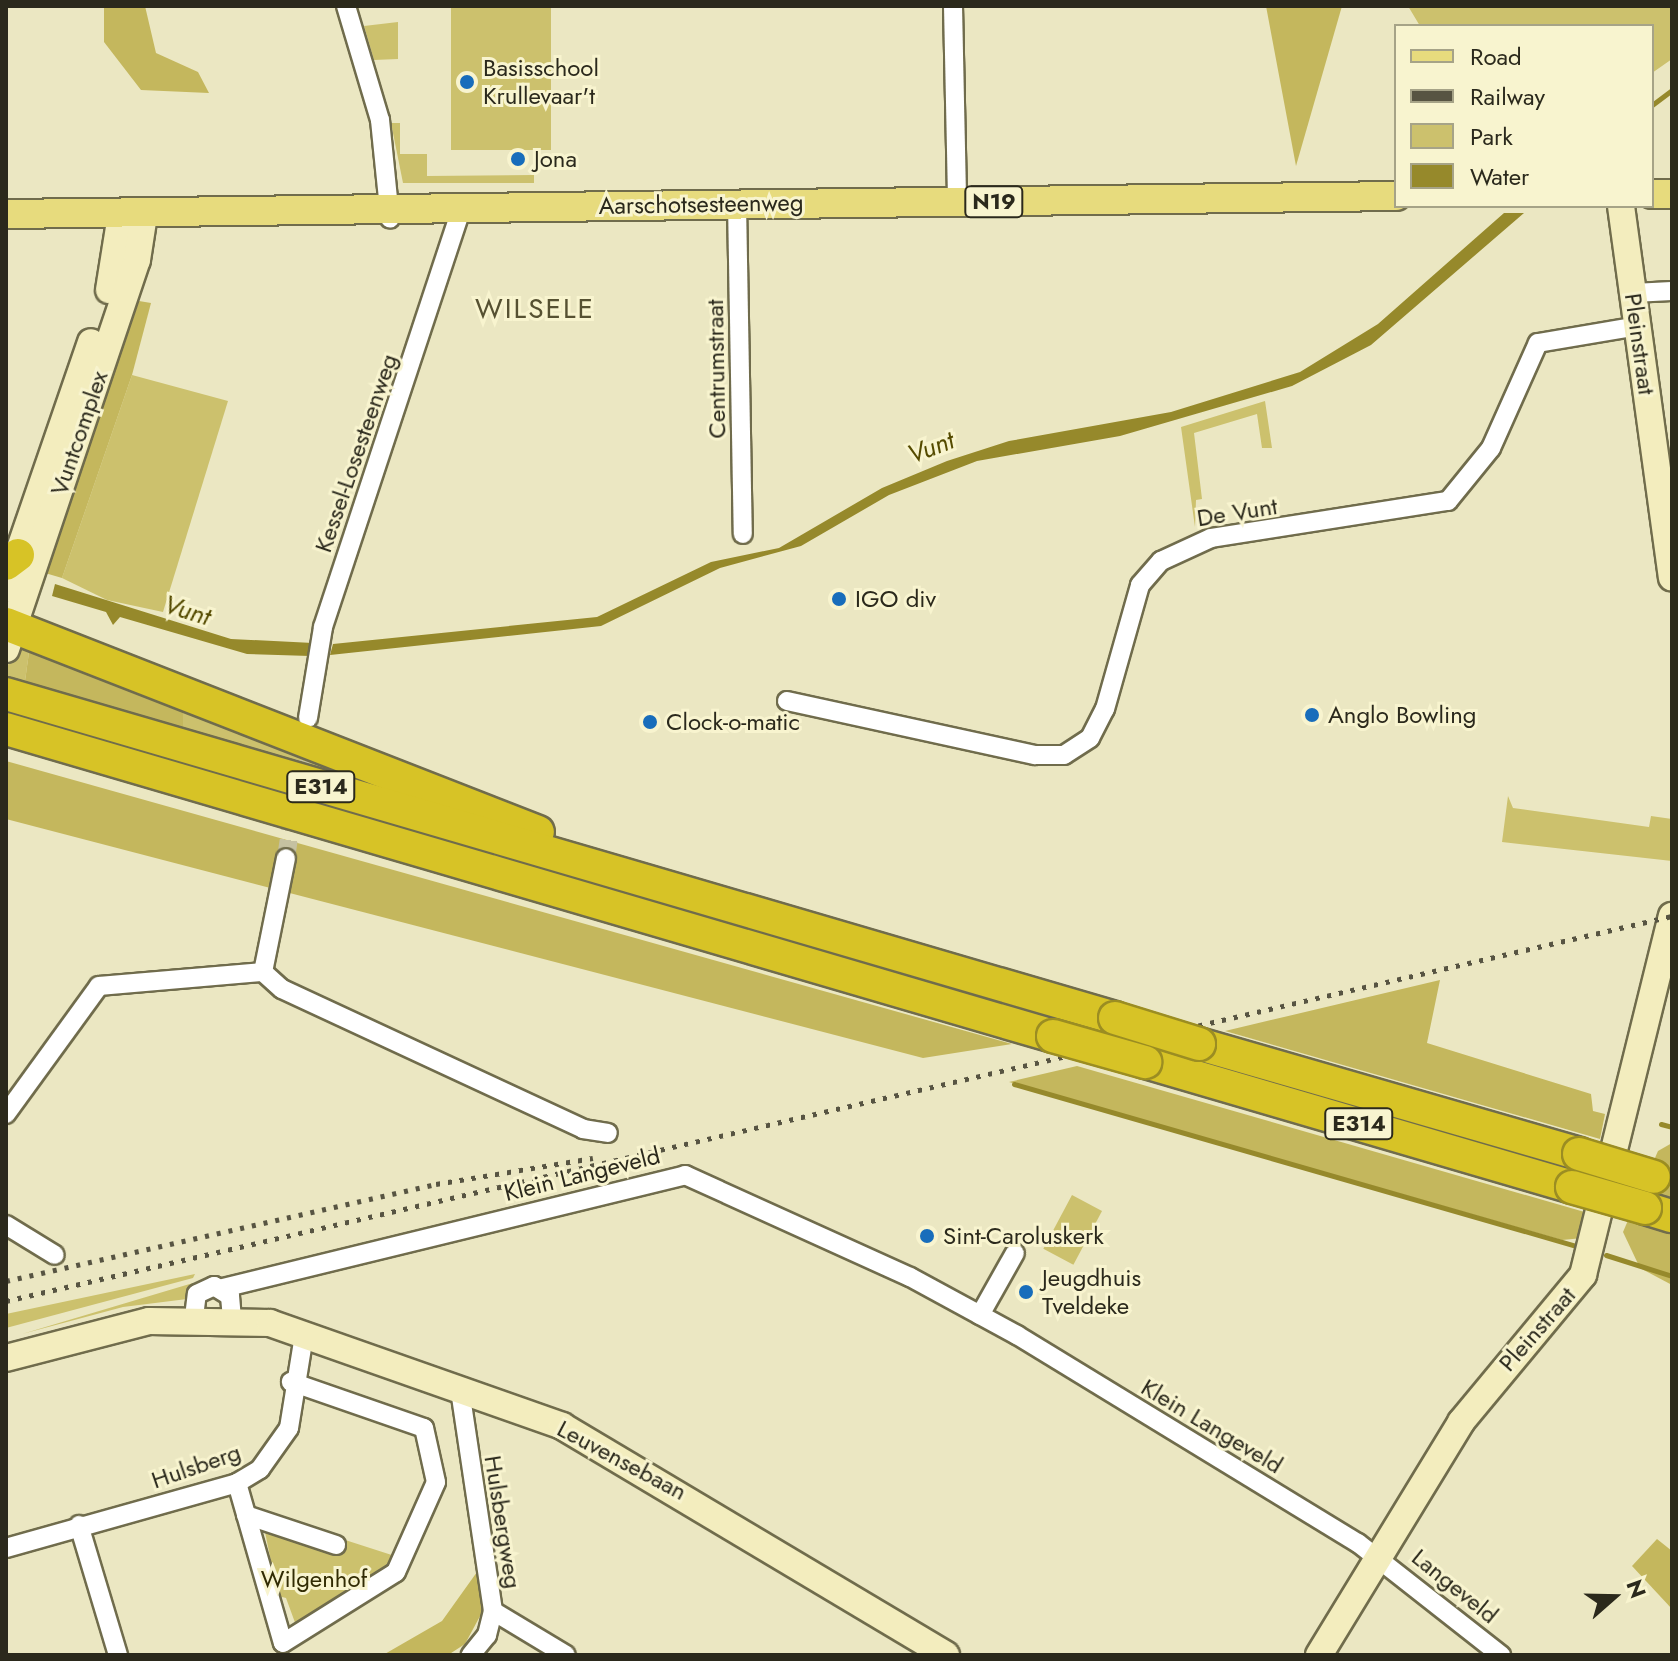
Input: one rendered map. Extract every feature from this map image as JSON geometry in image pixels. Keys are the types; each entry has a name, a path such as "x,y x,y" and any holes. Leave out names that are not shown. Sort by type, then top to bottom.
{"highway":[{"path":"9,632 553,838 618,875"},
{"name":"E314","path":"15,696 1663,1180"},
{"name":"E314","path":"11,731 1659,1212"}],"main road":[{"name":"Aarschotsesteenweg","path":"6,214 389,215 462,207 1394,196"}],"street":[{"path":"346,6 380,120 389,215"},
{"path":"953,6 957,202"},
{"name":"Centrumstraat","path":"737,203 743,534"},
{"name":"Kessel-Losesteenweg","path":"308,718 323,627 462,207"},
{"name":"Pleinstraat","path":"1621,208 1672,578"},
{"name":"Vuntcomplex","path":"6,589 12,560 117,268 132,215"},
{"name":"Vuntcomplex","path":"9,632 137,260 132,215"},
{"path":"1633,293 1672,291"},
{"name":"De Vunt","path":"787,701 1035,755 1064,755 1090,738 1105,709 1140,585 1161,561 1211,538 1448,501 1491,448 1538,343 1638,326"},
{"path":"6,1114 99,986 263,972 286,858"},
{"name":"Pleinstraat","path":"1319,1655 1368,1550 1461,1422 1583,1275 1672,916"},
{"name":"Klein Langeveld","path":"263,972 282,989 526,1103 608,1133"},
{"name":"Klein Langeveld","path":"223,1288 679,1175 980,1315 1368,1550"},
{"path":"6,1225 55,1255"},
{"path":"980,1315 1015,1253"},
{"path":"194,1317 197,1294 223,1288 232,1318"},
{"name":"Leuvensebaan","path":"6,1358 125,1325 194,1317 270,1323 460,1390 623,1455 915,1647 946,1655"},
{"name":"Hulsberg","path":"6,1548 237,1483 280,1447 291,1382 304,1335"},
{"path":"237,1483 283,1643 387,1582 436,1482 424,1428 291,1382"},
{"name":"Hulsbergweg","path":"460,1390 493,1611 487,1635 471,1655"},
{"path":"246,1515 336,1545"},
{"path":"79,1525 118,1655"},
{"name":"Langeveld","path":"1368,1550 1501,1655"},
{"path":"493,1611 566,1655"}],"green space":[{"path":"451,6 551,6 551,150 451,150"},
{"path":"1408,6 1672,6 1672,59 1654,72 1654,24 1419,24"},
{"path":"398,22 398,59 374,60 364,26"},
{"path":"391,123 400,123 400,154 427,154 427,176 534,175 534,183 403,183"},
{"path":"132,375 228,401 163,612 107,600 62,578"},
{"path":"1265,401 1272,448 1262,448 1257,414 1194,433 1202,499 1196,500 1195,527 1181,427"},
{"path":"13,640 390,788 183,727 183,712 29,652 25,681 6,676"},
{"path":"1508,796 1513,808 1649,827 1651,816 1672,819 1672,861 1502,842"},
{"path":"1072,1195 1102,1211 1073,1265 1043,1249"},
{"path":"195,1274 193,1278 6,1328 6,1314"},
{"path":"193,1283 187,1299 123,1307 22,1334"},
{"name":"Wilgenhof","path":"264,1527 339,1538 401,1558 297,1628 286,1598 278,1596"}],"shaded area":[{"path":"104,6 145,6 156,53 198,72 209,93 141,90 104,42"},
{"path":"1266,6 1342,6 1296,166"},
{"path":"139,301 151,303 132,375 62,578 45,573"},
{"path":"29,652 183,712 183,727 25,681"},
{"path":"6,761 1012,1044 923,1058 6,819"},
{"path":"1440,980 1427,1043 1591,1094 1593,1111 1605,1114 1600,1139 1225,1031"},
{"path":"1077,1066 1588,1213 1583,1238 1562,1240 1009,1082"},
{"path":"1672,1143 1672,1285 1640,1268 1623,1232 1658,1151"},
{"path":"1657,1539 1672,1551 1672,1609 1632,1566"},
{"path":"477,1572 486,1605 465,1644 448,1655 383,1655 442,1621"}],"water":[{"path":"1504,213 1524,213 1371,345 1292,386 1120,436 977,461 889,495 801,546 720,568 601,626 330,655 333,644 597,617 711,562 779,548 882,488 947,461 1009,441 1171,412 1300,372 1378,324"},
{"path":"55,584 231,639 313,643 310,656 247,654 120,617 113,625 106,612 52,596"}],"waterway":[{"name":"Vunt","path":"1654,104 1672,90"},
{"path":"1014,1084 1580,1247"},
{"path":"1661,1124 1672,1127"},
{"path":"1606,1255 1672,1276"}],"tunnel":[{"path":"286,858 305,733"}],"railway":[{"path":"6,1301 1672,916"},
{"path":"6,1281 436,1184 593,1158"}],"place":[{"name":"Basisschool Krullevaar't","path":"467,82"},
{"name":"Jona","path":"518,159"},
{"name":"IGO div","path":"839,599"},
{"name":"Anglo Bowling","path":"1312,715"},
{"name":"Clock-o-matic","path":"650,722"},
{"name":"Sint-Caroluskerk","path":"927,1236"},
{"name":"Jeugdhuis Tveldeke","path":"1026,1292"}],"district":[{"name":"WILSELE","path":"535,309"}]}
